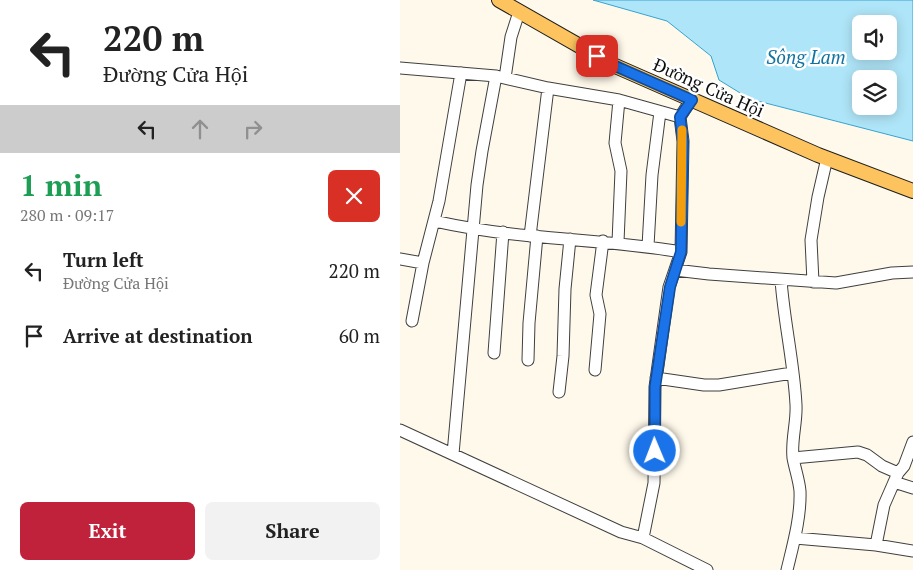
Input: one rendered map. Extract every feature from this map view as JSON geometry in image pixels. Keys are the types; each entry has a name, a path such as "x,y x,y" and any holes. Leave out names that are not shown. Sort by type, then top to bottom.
{"main road":[{"name":"Đường Cửa Hội","path":"499,0 613,65 827,158 913,192"}],"street":[{"path":"453,454 473,229 482,151 500,77 519,12"},
{"path":"400,68 500,77 548,88 619,100 680,117"},
{"path":"412,321 423,263 440,194 461,73"},
{"path":"528,360 533,236 548,88"},
{"path":"618,242 621,171 615,143 619,100"},
{"path":"643,538 654,483 654,397 656,378 670,287 681,252 683,142 680,117 692,100"},
{"path":"648,246 652,175 660,112"},
{"path":"813,282 811,240 827,158"},
{"path":"434,221 473,229 533,236 618,242 681,252"},
{"path":"494,354 502,232"},
{"path":"559,392 570,239"},
{"path":"595,370 600,314 596,295 603,241"},
{"path":"400,259 423,263"},
{"path":"675,270 813,282 842,282 892,273 913,272"},
{"path":"781,280 783,311 790,349 796,406 793,434 794,458 800,494 795,538 788,570"},
{"path":"656,378 709,386 792,373"},
{"path":"400,430 621,532 643,538 707,570"},
{"path":"876,545 884,505 896,478 904,466 913,442"},
{"path":"794,458 858,452 867,455 896,478 913,488"},
{"path":"795,538 876,545 913,551"}],"water":[{"name":"Sông Lam","path":"593,0 913,0 913,141 750,99 719,80 711,56 667,21"}],"slow traffic":[{"path":"681,222 682,130"}],"route":[{"path":"597,56 692,100 680,117 683,142 681,252 671,278 655,387 655,451"}]}
